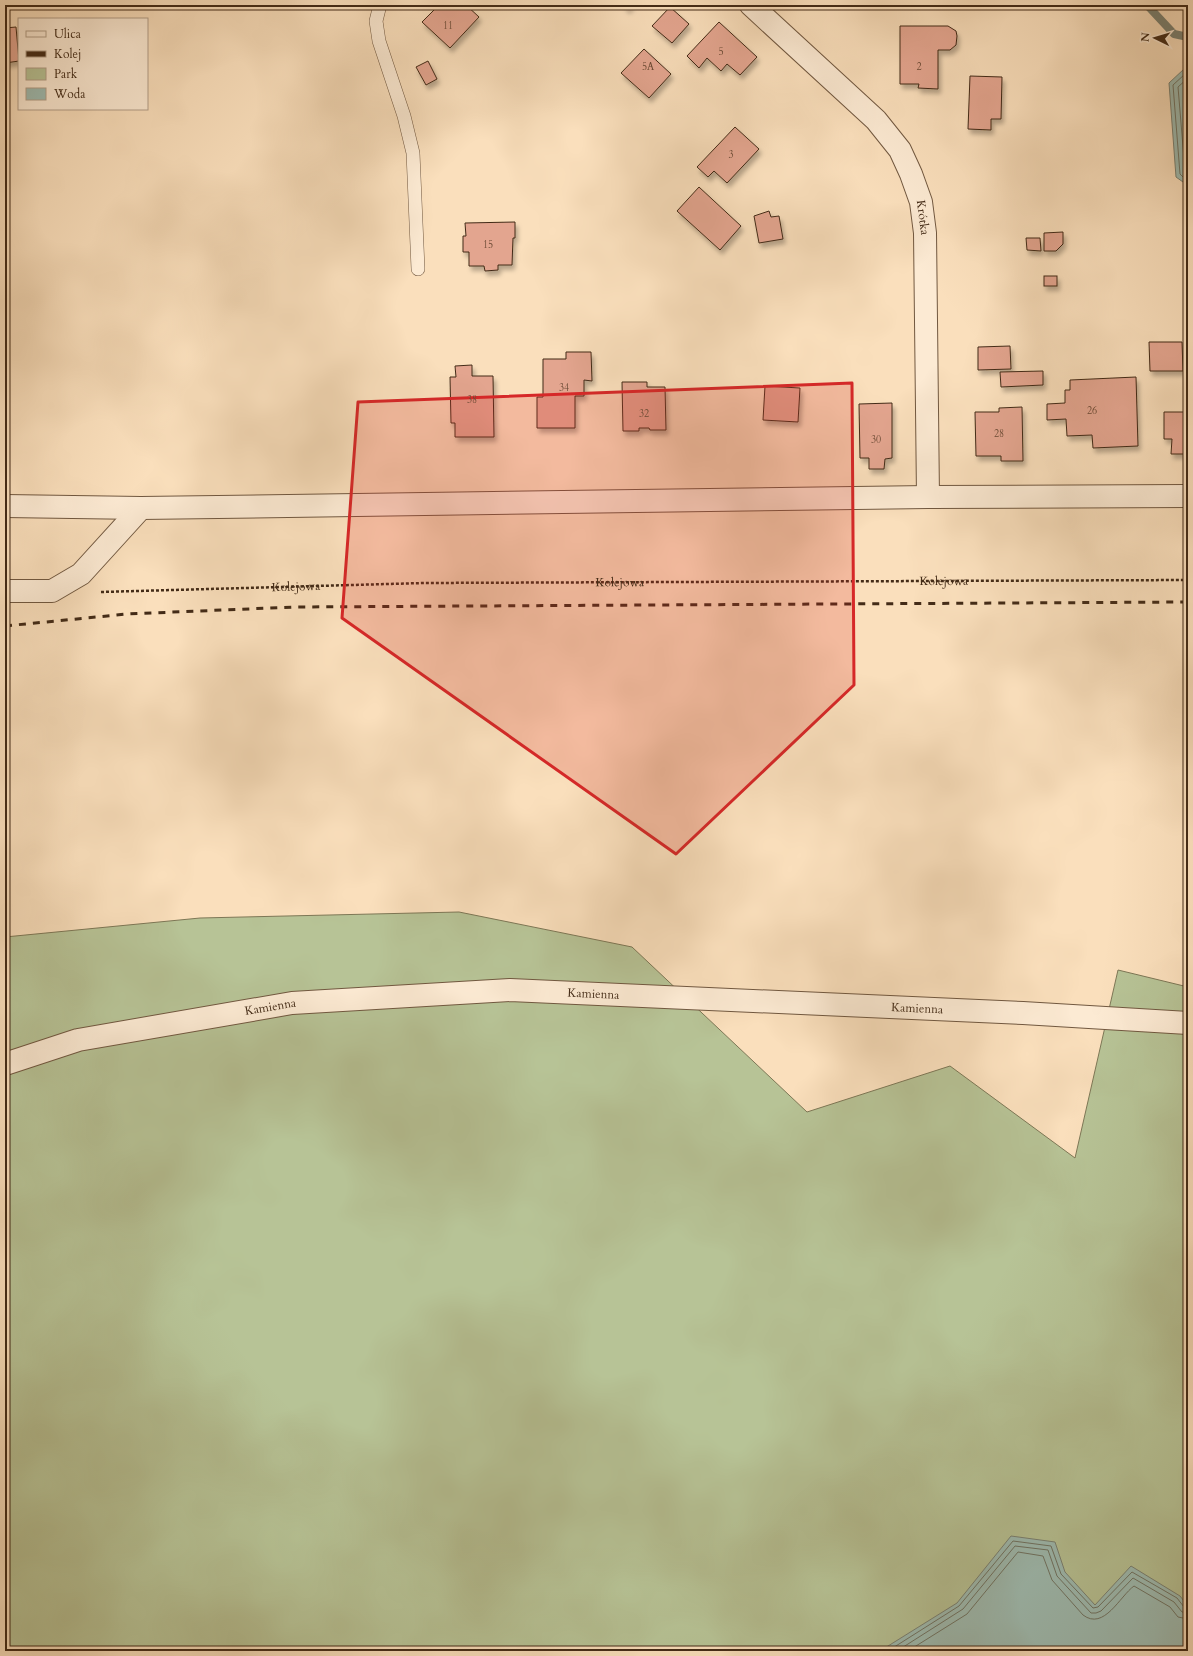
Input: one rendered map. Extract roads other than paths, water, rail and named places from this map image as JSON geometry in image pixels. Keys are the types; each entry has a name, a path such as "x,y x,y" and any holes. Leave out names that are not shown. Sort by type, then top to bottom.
{"street":[{"name":"Krótka","path":"751,5 876,120 900,150 911,174 921,202 925,233 928,497"},
{"path":"5,506 141,508 928,497 1188,496"},
{"path":"5,591 52,591 81,574 141,508"},
{"name":"Kamienna","path":"5,1064 78,1040 292,1003 510,990 1023,1012 1188,1023"}],"lane":[{"path":"380,5 376,21 379,41 404,116 413,153 418,269"}],"water":[{"path":"1184,69 1188,69 1188,183 1183,182 1176,177 1169,83"},
{"path":"1011,1536 1055,1542 1065,1572 1095,1605 1131,1566 1180,1596 1188,1606 1188,1651 880,1651 957,1603"}],"waterway":[{"path":"1147,5 1174,34 1188,37"}],"railway":[{"path":"5,626 127,614 295,607 1188,602"}]}
